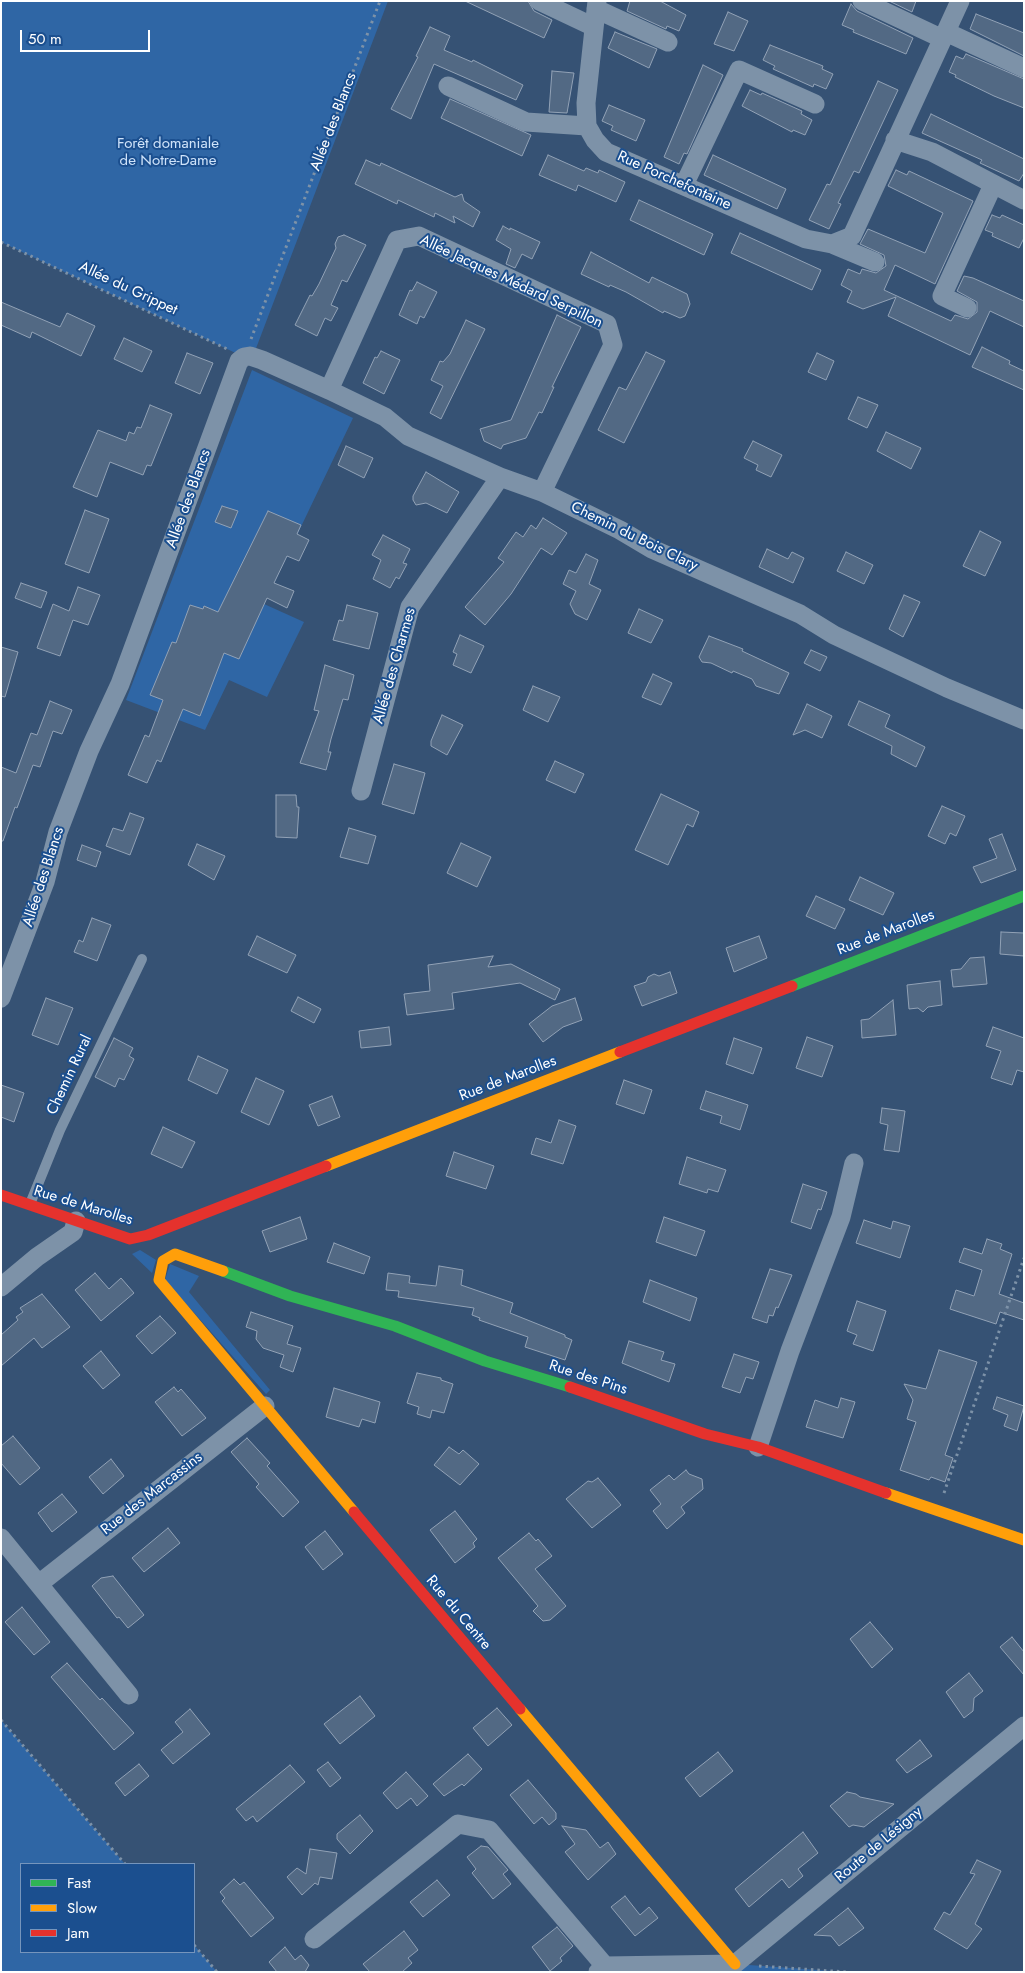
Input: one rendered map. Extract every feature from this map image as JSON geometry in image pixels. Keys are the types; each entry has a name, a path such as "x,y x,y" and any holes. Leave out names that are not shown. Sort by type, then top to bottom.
{"street":[{"path":"539,1 596,12 668,42"},
{"path":"862,1 1024,68"},
{"path":"832,244 852,236 960,1"},
{"name":"Rue Porchefontaine","path":"596,12 586,103 588,126 595,140 606,152 806,239 832,244 875,262"},
{"path":"684,185 739,70 815,104"},
{"path":"448,86 526,122 588,126"},
{"path":"895,140 932,152 992,185 1024,200"},
{"path":"967,308 942,296 992,185"},
{"name":"Allée Jacques Médard Serpillon","path":"329,390 397,240 419,236 607,324 613,345 542,492"},
{"name":"Chemin du Bois Clary","path":"244,357 250,356 262,360 329,390 385,417 408,436 500,477 542,492 620,530 652,549 800,614 834,635 947,688 1024,720"},
{"name":"Allée des Blancs","path":"1,998 45,882 58,832 89,751 120,684 239,361 244,357"},
{"name":"Allée des Charmes","path":"361,790 410,607 500,477"},
{"name":"Rue de Marolles","path":"1,1195 130,1238 148,1235 1024,896"},
{"path":"758,1447 790,1351 841,1217 854,1163"},
{"path":"1,1287 37,1257 72,1232 76,1221"},
{"name":"Rue des Pins","path":"160,1280 159,1272 163,1261 175,1254 184,1256 290,1296 395,1326 485,1360 604,1398 705,1434 758,1447 938,1512 1024,1540"},
{"name":"Rue du Centre","path":"160,1280 735,1964"},
{"name":"Rue des Marcassins","path":"40,1583 265,1406"},
{"path":"1,1538 40,1583 129,1695"},
{"name":"Route de Lésigny","path":"735,1964 1024,1726"},
{"path":"314,1939 458,1824 489,1830 601,1969 735,1964"}],"lane":[{"name":"Chemin Rural","path":"30,1205 60,1130 142,959"}],"path":[{"name":"Allée des Blancs","path":"244,357 380,1"},
{"name":"Allée du Grippet","path":"1,242 244,357"},
{"path":"938,1512 1024,1258"},
{"path":"1,1720 124,1863"},
{"path":"195,1946 217,1972"},
{"path":"735,1964 846,1972"}],"green space":[{"name":"Forêt domaniale de Notre-Dame","path":"1,1 388,1 255,351 244,357 1,242"},
{"path":"252,370 353,418 264,604 304,622 267,697 229,680 205,730 126,700"},
{"path":"140,1250 156,1260 152,1273 132,1254"},
{"path":"170,1264 199,1276 189,1292 270,1390 266,1394 165,1280"},
{"path":"1,1720 124,1863 20,1863 20,1953 195,1953 195,1946 217,1972 1,1972"},
{"path":"735,1964 846,1972 726,1972"}],"building":[{"path":"465,1 528,1 534,11 552,20 544,38"},
{"path":"630,1 660,1 686,15 679,31 667,26 666,29 627,11"},
{"path":"889,1 916,1 912,12"},
{"path":"851,4 857,11 913,38 906,54 853,32 854,30 842,25"},
{"path":"728,12 748,21 734,51 714,44"},
{"path":"976,14 1024,33 1024,56 970,29"},
{"path":"430,27 450,36 444,50 472,62 473,60 523,85 516,100 434,64 411,119 391,109 418,57 416,56"},
{"path":"615,32 657,49 649,68 608,48"},
{"path":"770,45 823,66 822,69 833,74 826,89 814,84 813,87 773,69 775,66 763,60"},
{"path":"966,54 1024,79 1024,108 994,96 955,77 956,75 949,72 956,56 963,59"},
{"path":"703,65 723,75 687,154 684,153 679,164 664,157"},
{"path":"552,71 574,73 567,113 549,112"},
{"path":"878,81 898,90 859,173 854,171 838,203 841,204 829,229 809,220 827,184 830,185"},
{"path":"750,90 761,95 762,93 802,111 801,114 812,120 805,135 793,130 792,132 742,106"},
{"path":"450,99 531,135 522,156 441,118"},
{"path":"609,105 645,120 636,141 611,130 613,126 602,121"},
{"path":"931,114 1024,159 1024,173 1019,181 980,163 982,160 922,133"},
{"path":"548,155 584,171 586,168 598,173 599,170 625,182 616,202 578,185 576,191 539,175"},
{"path":"713,155 786,189 777,209 704,175"},
{"path":"366,160 380,166 381,163 455,197 462,194 464,201 480,212 473,227 453,216 455,223 435,213 434,217 398,200 397,204 355,184"},
{"path":"896,170 907,175 909,171 973,201 935,284 895,265 884,290 951,321 955,315 968,319 977,312 977,302 957,291 964,276 973,278 1024,301 1024,327 990,311 970,355 888,316 896,297 863,309 847,302 852,291 841,285 848,269 860,274 862,269 876,273 886,266 884,255 860,244 868,229 925,253 943,213 888,186"},
{"path":"639,200 713,234 704,255 630,220"},
{"path":"992,215 1000,218 1002,215 1024,225 1024,238 1019,248 992,236 993,233 985,230"},
{"path":"503,226 540,242 532,259 522,254 515,268 506,264 511,249 496,240"},
{"path":"740,233 821,270 812,290 731,253"},
{"path":"344,235 366,245 347,282 342,280 331,305 338,308 331,321 325,318 317,336 295,325 310,295 312,296 319,284 336,248 335,244 338,237"},
{"path":"591,252 649,283 652,277 687,294 690,304 685,316 680,318 664,311 663,313 626,292 610,285 609,287 581,274"},
{"path":"417,282 437,292 424,318 420,316 417,324 399,315 410,290 412,291"},
{"path":"1,302 60,327 67,313 95,326 81,356 32,332 30,338 1,325"},
{"path":"557,315 581,327 552,387 554,387 542,413 539,412 526,438 503,445 501,449 484,441 480,429 511,420"},
{"path":"466,320 485,329 441,419 430,413 443,386 431,380 440,361 443,362 450,354"},
{"path":"124,338 152,351 142,372 114,359"},
{"path":"982,347 1010,361 1009,364 1024,371 1024,390 972,367"},
{"path":"381,351 400,360 384,394 363,383 375,357 377,358"},
{"path":"646,352 665,361 624,443 598,430 619,387 626,390"},
{"path":"187,353 213,363 200,394 175,383"},
{"path":"817,353 834,361 826,380 808,372"},
{"path":"858,397 878,405 867,428 848,419"},
{"path":"150,405 172,414 151,466 147,465 143,475 110,462 97,497 73,487 98,430 126,441 129,432 134,434 137,427 141,428"},
{"path":"886,432 921,448 911,469 877,451"},
{"path":"753,441 782,455 771,477 756,470 758,465 744,458"},
{"path":"346,446 373,458 364,478 338,465"},
{"path":"426,472 459,492 447,513 426,503 416,505 413,500 413,496"},
{"path":"222,506 238,511 231,528 215,522"},
{"path":"85,510 109,519 89,573 65,564"},
{"path":"268,511 301,525 297,534 309,540 299,561 287,556 274,583 294,591 287,608 267,598 239,659 224,653 200,716 183,709 161,762 157,760 147,783 128,775 145,735 149,737 163,700 150,695 172,642 176,643 190,605 203,609 204,606 218,612"},
{"path":"543,518 567,533 552,555 541,548 511,594 485,625 465,607 504,562 498,558 516,532 523,537 531,525 536,529"},
{"path":"980,531 1001,542 985,576 963,566"},
{"path":"383,535 410,549 403,563 407,564 399,579 396,577 390,588 373,579 381,560 372,555"},
{"path":"767,549 788,559 792,552 804,558 793,583 759,567"},
{"path":"846,552 873,565 864,584 837,571"},
{"path":"586,554 598,560 589,584 601,590 587,620 575,614 570,604 576,591 563,584 569,570 576,573"},
{"path":"21,583 47,592 41,608 15,598"},
{"path":"78,587 100,595 88,625 73,620 60,656 37,648 53,604 69,611"},
{"path":"904,595 920,602 903,637 889,629"},
{"path":"347,605 378,613 369,649 333,640 339,620 343,621"},
{"path":"639,609 663,620 651,643 628,633"},
{"path":"460,635 484,646 471,673 453,665 457,654 453,652"},
{"path":"709,636 743,649 742,651 789,673 779,694 756,686 752,679 733,671 732,673 711,663 702,662 699,657"},
{"path":"1,647 18,652 5,697 1,696"},
{"path":"811,650 827,657 820,671 804,663"},
{"path":"325,665 354,675 348,700 343,699 331,739 328,752 331,752 326,770 300,763 319,711 314,710"},
{"path":"653,674 672,683 661,705 642,697"},
{"path":"533,686 560,697 548,722 523,710"},
{"path":"50,701 72,710 62,734 53,731 40,767 33,765 17,808 15,807 3,841 1,841 1,767 16,773 31,733 37,735"},
{"path":"859,701 890,715 885,727 925,747 916,767 891,754 892,746 848,725"},
{"path":"807,704 832,716 822,738 805,730 793,735"},
{"path":"442,715 463,725 447,755 431,746 431,741"},
{"path":"555,761 584,774 575,793 546,780"},
{"path":"394,764 425,773 414,814 382,804"},
{"path":"661,794 699,812 693,827 687,824 668,865 635,850"},
{"path":"276,795 296,795 297,807 299,807 297,838 276,837"},
{"path":"942,806 965,816 956,836 950,833 945,844 928,836"},
{"path":"130,813 144,818 130,855 106,846 113,828 123,831"},
{"path":"349,828 376,836 368,864 340,857"},
{"path":"1002,834 1016,870 981,883 973,867 997,858 989,839"},
{"path":"461,843 491,857 477,887 447,873"},
{"path":"197,844 225,856 214,880 188,865"},
{"path":"82,845 101,852 96,867 77,860"},
{"path":"860,877 894,893 883,915 849,900"},
{"path":"816,896 845,909 835,929 806,916"},
{"path":"92,918 111,925 97,961 74,952 79,940 83,942"},
{"path":"1001,932 1024,933 1024,956 1000,954"},
{"path":"257,936 296,955 287,973 248,955"},
{"path":"759,936 767,958 734,972 726,948"},
{"path":"493,956 488,967 511,964 560,989 555,1000 520,983 452,993 454,1009 407,1015 404,994 430,991 428,965"},
{"path":"984,957 987,984 953,987 951,970 961,969 970,958"},
{"path":"670,972 677,993 642,1006 634,986 646,982 648,977 654,974 659,976"},
{"path":"940,981 942,1005 928,1007 923,1012 918,1008 909,1009 907,985"},
{"path":"298,997 321,1009 314,1023 291,1011"},
{"path":"46,998 73,1008 58,1045 32,1035"},
{"path":"575,998 582,1020 563,1027 543,1042 529,1024 552,1006"},
{"path":"893,1000 896,1035 862,1038 861,1020 869,1019"},
{"path":"389,1027 391,1045 361,1048 359,1031"},
{"path":"993,1027 1024,1038 1024,1072 1017,1070 1012,1085 991,1078 1001,1051 986,1046"},
{"path":"807,1037 833,1046 822,1077 796,1068"},
{"path":"114,1038 133,1048 129,1056 134,1059 124,1080 119,1078 115,1087 95,1077"},
{"path":"734,1038 762,1048 753,1074 726,1064"},
{"path":"198,1056 228,1070 217,1094 188,1080"},
{"path":"256,1078 284,1091 269,1125 241,1112"},
{"path":"624,1080 652,1090 644,1114 616,1104"},
{"path":"1,1085 24,1093 14,1122 1,1117"},
{"path":"706,1091 748,1105 740,1130 720,1123 722,1116 700,1109"},
{"path":"332,1096 340,1117 318,1126 309,1105"},
{"path":"882,1108 905,1111 899,1152 884,1150 888,1125 880,1123"},
{"path":"559,1120 576,1126 563,1164 531,1154 536,1138 551,1143"},
{"path":"163,1127 195,1142 182,1168 151,1154"},
{"path":"454,1152 494,1166 486,1189 446,1176"},
{"path":"687,1157 726,1170 718,1192 708,1189 707,1193 679,1184"},
{"path":"803,1184 827,1192 821,1210 818,1209 811,1229 791,1222"},
{"path":"300,1217 307,1239 270,1252 262,1231"},
{"path":"664,1217 705,1231 696,1256 656,1242"},
{"path":"864,1220 891,1229 893,1221 910,1226 900,1258 856,1243"},
{"path":"987,1239 1002,1244 1000,1249 1012,1254 999,1294 1024,1303 1024,1320 1000,1312 996,1324 950,1309 956,1290 974,1296 982,1270 959,1262 964,1248 982,1254"},
{"path":"334,1243 370,1257 364,1274 327,1262"},
{"path":"439,1266 463,1270 461,1285 513,1303 510,1313 565,1335 565,1337 572,1340 565,1360 525,1347 528,1337 479,1320 480,1318 472,1315 474,1308 398,1297 399,1291 386,1290 388,1273 410,1276 409,1283 436,1286"},
{"path":"770,1269 792,1275 778,1308 776,1307 773,1316 769,1315 767,1323 752,1318"},
{"path":"95,1273 109,1289 121,1278 134,1293 101,1321 75,1290"},
{"path":"650,1280 697,1298 690,1321 643,1302"},
{"path":"42,1294 70,1327 42,1348 34,1338 1,1366 1,1335 18,1320 16,1317 23,1312 20,1308"},
{"path":"857,1301 886,1311 873,1351 853,1344 857,1335 847,1331"},
{"path":"251,1312 293,1326 287,1344 301,1348 293,1372 280,1367 284,1355 263,1348 256,1339 257,1331 246,1327"},
{"path":"160,1316 176,1333 152,1354 136,1336"},
{"path":"629,1341 664,1352 661,1360 675,1364 669,1382 622,1363"},
{"path":"939,1350 977,1362 945,1455 953,1458 945,1482 931,1477 929,1480 900,1470 916,1422 907,1419 913,1400 904,1384 926,1389"},
{"path":"101,1351 120,1375 103,1389 83,1366"},
{"path":"734,1354 759,1362 753,1379 746,1377 740,1393 722,1387"},
{"path":"417,1373 441,1378 441,1380 453,1384 444,1413 432,1410 430,1418 417,1414 419,1407 407,1403"},
{"path":"174,1387 178,1392 181,1389 206,1418 182,1436 155,1402"},
{"path":"334,1388 380,1402 375,1423 362,1419 359,1427 326,1417"},
{"path":"997,1397 1024,1406 1017,1431 1004,1426 1008,1415 993,1409"},
{"path":"841,1398 855,1402 843,1438 806,1427 815,1400 838,1408"},
{"path":"13,1436 40,1468 20,1485 1,1463 1,1446"},
{"path":"247,1438 270,1463 267,1466 299,1502 283,1517 256,1487 259,1484 231,1452"},
{"path":"449,1447 459,1454 463,1450 479,1464 460,1485 434,1465"},
{"path":"111,1459 124,1476 103,1494 89,1477"},
{"path":"686,1470 689,1474 702,1479 703,1489 681,1507 685,1513 667,1529 653,1511 661,1504 650,1490 669,1475 674,1480"},
{"path":"598,1478 621,1505 592,1528 566,1499 588,1481 592,1482"},
{"path":"62,1494 77,1512 52,1532 38,1513"},
{"path":"455,1511 477,1539 473,1543 475,1547 455,1563 430,1530"},
{"path":"168,1528 180,1543 144,1572 132,1558"},
{"path":"325,1531 343,1554 323,1570 305,1547"},
{"path":"529,1533 536,1541 538,1539 552,1556 535,1569 566,1606 550,1620 543,1621 533,1611 538,1606 498,1558"},
{"path":"113,1576 144,1615 128,1628 119,1617 117,1618 92,1586 101,1578"},
{"path":"22,1607 50,1642 34,1655 5,1622"},
{"path":"870,1622 893,1649 872,1668 850,1639"},
{"path":"1012,1637 1024,1652 1024,1675 1000,1647"},
{"path":"67,1663 100,1700 102,1698 134,1733 114,1750 51,1677"},
{"path":"969,1673 983,1691 974,1698 973,1711 964,1718 946,1692"},
{"path":"360,1696 375,1716 340,1744 324,1724"},
{"path":"497,1708 512,1725 488,1746 473,1728"},
{"path":"190,1709 210,1734 173,1764 161,1750 183,1732 175,1722"},
{"path":"920,1740 932,1756 907,1773 896,1760"},
{"path":"718,1752 733,1771 700,1797 685,1778"},
{"path":"468,1754 482,1769 464,1786 462,1784 444,1796 433,1784"},
{"path":"328,1762 341,1778 330,1787 317,1770"},
{"path":"139,1764 149,1776 125,1796 115,1783"},
{"path":"290,1765 305,1782 257,1822 253,1816 246,1821 236,1809"},
{"path":"406,1772 428,1796 417,1806 411,1798 397,1809 383,1793"},
{"path":"528,1780 556,1813 556,1819 549,1825 542,1817 534,1824 510,1795"},
{"path":"847,1792 860,1797 894,1804 864,1827 853,1825 849,1827 830,1806"},
{"path":"360,1815 373,1831 350,1854 337,1839 337,1834"},
{"path":"562,1826 586,1830 600,1848 608,1842 616,1854 588,1880 565,1852 575,1844"},
{"path":"803,1832 818,1853 798,1869 803,1876 789,1888 782,1879 749,1907 735,1889"},
{"path":"481,1846 488,1847 508,1870 503,1874 511,1884 493,1899 472,1873 476,1869 467,1857"},
{"path":"310,1849 337,1853 332,1879 320,1877 318,1885 315,1883 302,1895 287,1877 297,1868 306,1874"},
{"path":"977,1860 1001,1871 975,1924 982,1929 967,1949 934,1929 944,1912 950,1915 975,1874 970,1873"},
{"path":"234,1879 240,1885 244,1882 274,1918 251,1937 222,1901 225,1898 220,1892"},
{"path":"437,1880 450,1895 423,1917 410,1902"},
{"path":"625,1896 640,1915 649,1907 658,1918 635,1936 611,1907"},
{"path":"848,1908 864,1928 839,1946 831,1936 814,1935"},
{"path":"557,1927 573,1946 560,1958 562,1961 550,1971 532,1947"},
{"path":"404,1931 418,1950 408,1958 412,1963 402,1972 370,1972 363,1964"},
{"path":"285,1947 295,1960 301,1955 309,1965 305,1972 277,1972 269,1962"}],"traffic: fast":[{"path":"792,986 1024,896"},
{"path":"223,1271 290,1296 395,1326 485,1361 570,1387"}],"traffic: slow":[{"path":"326,1166 620,1052"},
{"path":"223,1271 175,1254 163,1261 159,1280 354,1512"},
{"path":"886,1493 1024,1540"},
{"path":"520,1709 735,1964"}],"traffic: jam":[{"path":"620,1052 792,986"},
{"path":"1,1195 130,1239 148,1235 326,1166"},
{"path":"570,1387 705,1434 758,1447 886,1493"},
{"path":"354,1512 520,1709"}]}
